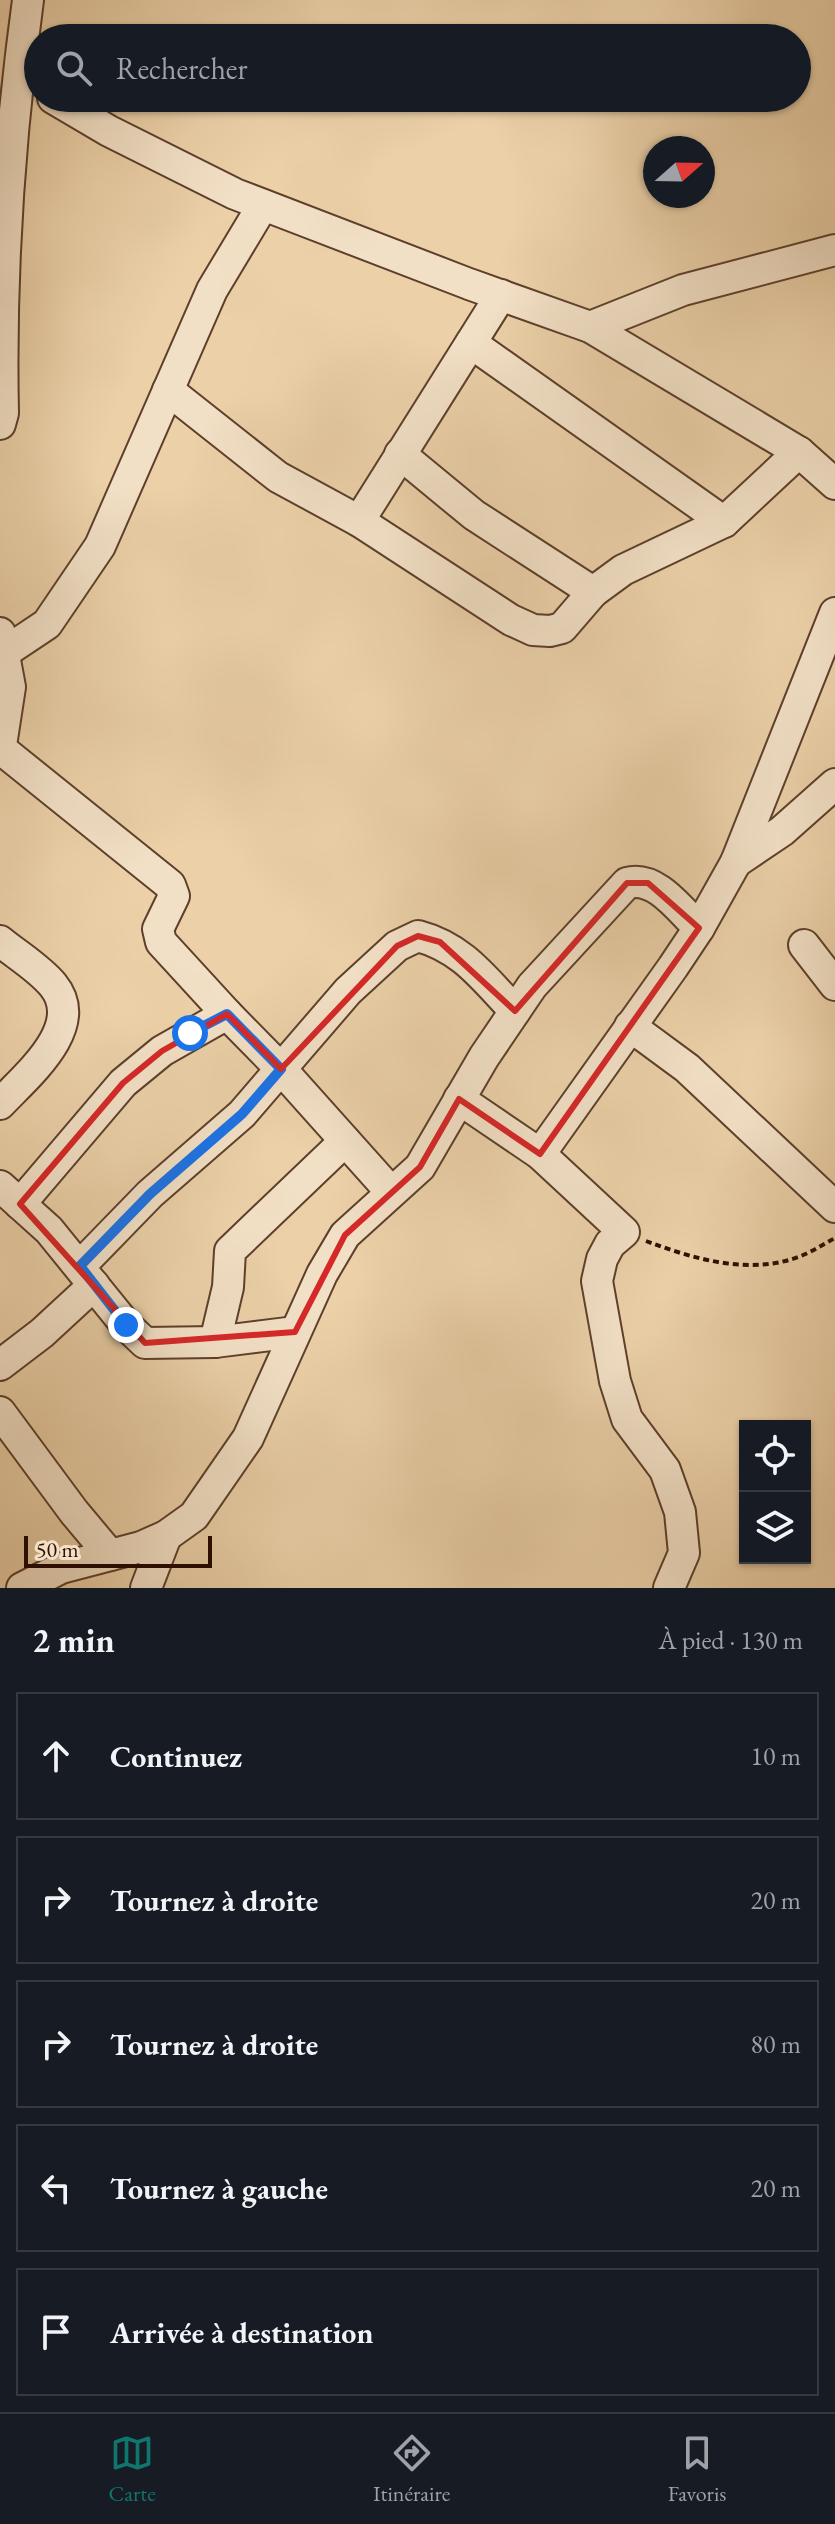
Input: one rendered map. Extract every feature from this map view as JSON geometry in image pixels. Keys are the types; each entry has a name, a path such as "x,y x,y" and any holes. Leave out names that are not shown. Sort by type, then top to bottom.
{"street":[{"path":"25,24 28,0"},
{"path":"0,424 3,413 3,236 24,32"},
{"path":"77,112 182,168 263,205 590,327 799,452 835,484"},
{"path":"263,205 212,290 100,546 47,624 3,643 10,687 1,750 170,885 174,896 158,929 161,942 391,1192"},
{"path":"590,327 683,290 835,250"},
{"path":"359,521 501,295"},
{"path":"471,343 724,522"},
{"path":"168,390 278,477 359,521 511,620 533,630 562,628 593,592 651,555 724,522 799,452"},
{"path":"400,454 474,515 593,592"},
{"path":"540,1154 699,928 736,862 835,613"},
{"path":"736,862 782,831 835,784"},
{"path":"22,1588 61,1568 141,1547 166,1536 194,1516 248,1438 322,1274 345,1235 420,1167 459,1099 532,986 627,883 637,880 648,883 699,928"},
{"path":"0,1365 42,1333 150,1194 242,1114 348,991 397,946 418,936 440,942 458,952 515,1011"},
{"path":"0,941 53,984 63,1002 61,1026 53,1047 0,1104"},
{"path":"804,945 835,985"},
{"path":"227,1014 162,1051 123,1083 10,1195 49,1230 126,1325 145,1343 215,1342 295,1332"},
{"path":"630,1026 687,1068 835,1207"},
{"path":"459,1099 540,1154 624,1232 610,1244 602,1259 597,1281 615,1381 627,1419 665,1470 680,1512 684,1553 669,1588"},
{"path":"215,1342 228,1287 230,1251 345,1141"},
{"path":"0,1412 110,1555"},
{"path":"146,1588 166,1536"},
{"path":"0,1576 7,1588"}],"path":[{"path":"624,1232 688,1257 733,1265 765,1264 799,1257 835,1238"}],"highlighted area":[{"path":"627,883 648,883 699,928 540,1154 459,1099 420,1167 345,1235 295,1332 145,1343 20,1204 123,1083 162,1051 227,1014 281,1069 397,946 418,936 440,942 515,1011"}],"route":[{"path":"126,1325 80,1266 150,1194 242,1114 281,1069 227,1014 190,1033"}]}
